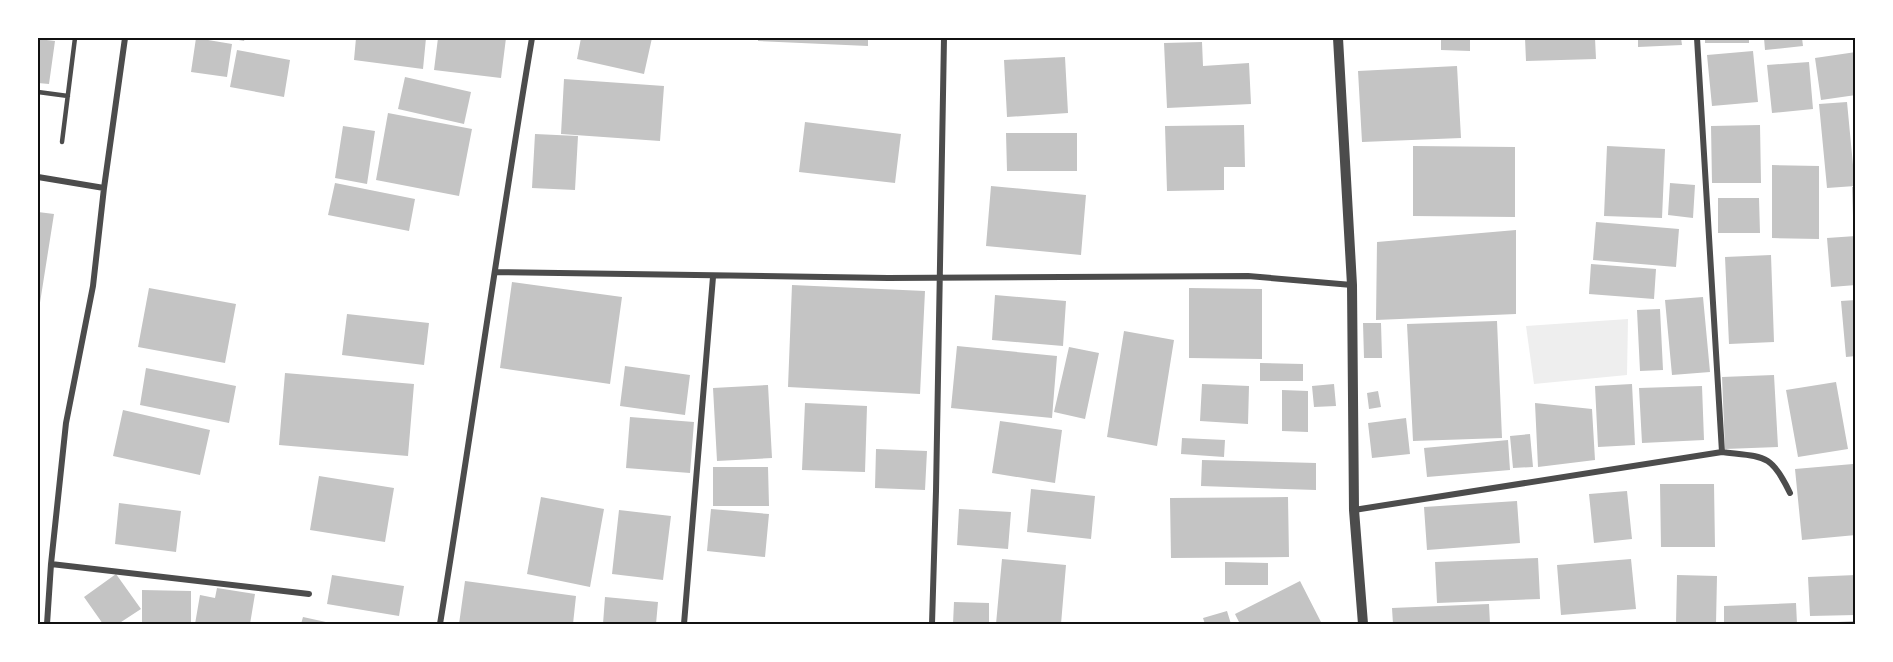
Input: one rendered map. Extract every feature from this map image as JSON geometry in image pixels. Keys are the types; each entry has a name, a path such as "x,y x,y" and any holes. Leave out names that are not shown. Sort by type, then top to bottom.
{"street":[{"path":"48,624 51,564 66,423 93,286 125,38"},
{"path":"440,624 506,192 532,38"},
{"path":"932,624 944,38"},
{"path":"1338,38 1352,285 1354,510 1364,624"},
{"path":"1696,38 1722,452"},
{"path":"38,177 104,188"},
{"path":"495,272 713,277 1248,276 1352,285"},
{"path":"684,624 713,277"},
{"path":"1354,510 1722,452 1762,457 1772,462 1790,493"},
{"path":"51,564 309,594"}],"lane":[{"path":"63,142 75,38"},
{"path":"38,92 68,96"}],"shaded area":[{"path":"1628,319 1627,375 1534,384 1526,326"}],"building":[{"path":"196,38 232,44 227,77 191,72"},
{"path":"228,38 245,38 244,41"},
{"path":"356,38 426,38 423,69 354,60"},
{"path":"438,38 506,38 501,78 434,70"},
{"path":"581,38 652,38 644,74 577,59"},
{"path":"758,38 868,38 868,46 758,41"},
{"path":"1441,38 1470,38 1470,51 1441,50"},
{"path":"1525,38 1595,38 1596,59 1526,61"},
{"path":"1638,38 1681,38 1682,45 1638,47"},
{"path":"1705,38 1749,38 1749,43 1705,43"},
{"path":"1764,38 1802,38 1803,46 1765,50"},
{"path":"38,39 55,41 49,84 38,83"},
{"path":"1202,42 1203,66 1249,63 1251,104 1167,108 1164,43"},
{"path":"237,50 290,60 284,97 230,87"},
{"path":"1753,51 1758,102 1712,106 1707,55"},
{"path":"1856,52 1856,95 1821,100 1815,58"},
{"path":"1065,57 1068,113 1007,117 1004,60"},
{"path":"1809,62 1813,109 1772,113 1767,65"},
{"path":"1457,66 1461,138 1362,142 1358,71"},
{"path":"405,77 471,92 464,124 398,109"},
{"path":"564,79 664,86 660,141 561,134"},
{"path":"1847,102 1855,186 1827,188 1819,104"},
{"path":"388,113 472,129 459,196 376,180"},
{"path":"805,122 901,134 895,183 799,172"},
{"path":"1244,125 1245,167 1224,167 1224,190 1167,191 1165,126"},
{"path":"1760,125 1761,183 1712,183 1711,126"},
{"path":"343,126 375,131 367,184 335,178"},
{"path":"1006,133 1077,133 1077,171 1007,171"},
{"path":"535,134 578,136 575,190 532,188"},
{"path":"1413,146 1515,147 1515,217 1413,216"},
{"path":"1607,146 1665,149 1662,218 1604,216"},
{"path":"1772,165 1819,166 1819,239 1772,238"},
{"path":"335,183 415,199 409,231 328,215"},
{"path":"1670,183 1695,185 1693,218 1668,215"},
{"path":"991,186 1086,195 1081,255 986,246"},
{"path":"1852,187 1856,187 1856,216 1853,216"},
{"path":"1718,198 1759,198 1760,233 1718,233"},
{"path":"38,212 54,214 39,309 38,309"},
{"path":"1596,222 1679,229 1676,267 1593,260"},
{"path":"1516,230 1516,314 1376,320 1377,242"},
{"path":"1856,236 1856,285 1831,287 1827,238"},
{"path":"1771,255 1774,342 1729,344 1725,257"},
{"path":"1591,264 1656,269 1654,299 1589,294"},
{"path":"512,282 622,297 610,384 500,368"},
{"path":"792,285 925,291 920,394 788,387"},
{"path":"149,288 236,304 225,363 138,347"},
{"path":"1189,288 1262,289 1262,359 1189,358"},
{"path":"995,295 1066,301 1063,346 992,340"},
{"path":"1703,297 1710,372 1672,375 1665,300"},
{"path":"1856,300 1856,356 1846,357 1841,301"},
{"path":"1660,309 1663,370 1640,371 1637,310"},
{"path":"347,314 429,323 424,365 342,355"},
{"path":"1497,321 1502,438 1413,441 1407,324"},
{"path":"1363,323 1381,323 1382,358 1364,358"},
{"path":"1124,331 1174,340 1157,446 1107,437"},
{"path":"957,346 1057,356 1052,418 951,408"},
{"path":"1069,347 1099,353 1085,419 1054,412"},
{"path":"1260,363 1303,364 1303,381 1260,381"},
{"path":"625,366 690,375 685,415 620,406"},
{"path":"146,368 236,386 229,423 140,405"},
{"path":"285,373 414,384 408,456 279,445"},
{"path":"1774,375 1778,447 1725,449 1722,377"},
{"path":"1836,382 1848,449 1798,457 1786,390"},
{"path":"1202,384 1249,386 1248,424 1200,421"},
{"path":"1334,384 1336,406 1314,407 1312,386"},
{"path":"1632,384 1635,445 1598,447 1595,386"},
{"path":"768,385 772,458 717,461 713,388"},
{"path":"1702,386 1704,440 1642,443 1639,388"},
{"path":"1282,390 1308,391 1308,432 1282,431"},
{"path":"1378,391 1381,407 1369,409 1367,393"},
{"path":"805,403 867,406 865,472 802,470"},
{"path":"1535,403 1592,409 1595,460 1538,467"},
{"path":"123,410 210,430 200,475 113,456"},
{"path":"630,417 694,422 690,473 626,468"},
{"path":"1406,418 1410,454 1372,458 1368,423"},
{"path":"1000,421 1062,430 1055,483 992,473"},
{"path":"1530,434 1533,467 1513,468 1510,436"},
{"path":"1182,438 1225,440 1224,457 1181,454"},
{"path":"1508,440 1510,470 1427,477 1424,448"},
{"path":"876,449 927,451 925,490 875,488"},
{"path":"1202,460 1316,463 1316,490 1201,486"},
{"path":"1853,464 1856,492 1856,535 1802,540 1795,469"},
{"path":"713,467 768,467 769,506 713,506"},
{"path":"319,476 394,488 385,542 310,530"},
{"path":"1660,484 1714,484 1715,547 1661,547"},
{"path":"1031,489 1095,496 1091,539 1027,532"},
{"path":"1627,491 1632,539 1594,543 1589,494"},
{"path":"541,497 604,509 590,587 527,574"},
{"path":"1288,497 1289,557 1171,558 1170,498"},
{"path":"1517,501 1520,543 1427,550 1424,507"},
{"path":"119,503 181,511 176,552 115,544"},
{"path":"711,509 769,514 765,557 707,551"},
{"path":"959,509 1011,512 1008,549 957,545"},
{"path":"619,510 671,516 663,580 612,574"},
{"path":"1538,558 1540,599 1437,603 1435,562"},
{"path":"1002,559 1066,565 1061,624 996,624"},
{"path":"1631,559 1636,609 1561,615 1557,565"},
{"path":"1225,562 1268,563 1268,585 1225,585"},
{"path":"116,574 141,609 118,624 103,624 84,597"},
{"path":"332,575 404,586 399,616 327,604"},
{"path":"1677,575 1717,576 1716,624 1676,624"},
{"path":"1856,575 1856,615 1810,616 1808,577"},
{"path":"465,581 576,596 573,624 459,624"},
{"path":"1300,581 1322,624 1240,624 1235,614"},
{"path":"217,588 255,594 250,624 195,624 200,595 215,598"},
{"path":"142,590 191,591 191,624 142,624"},
{"path":"605,597 658,602 656,624 603,624"},
{"path":"954,602 989,603 989,624 953,624"},
{"path":"1796,603 1797,624 1724,624 1724,606"},
{"path":"1489,604 1490,624 1393,624 1392,608"},
{"path":"1227,611 1231,624 1205,624 1203,618"},
{"path":"303,617 335,624 301,624"},
{"path":"1856,621 1856,624 1819,623"}]}
